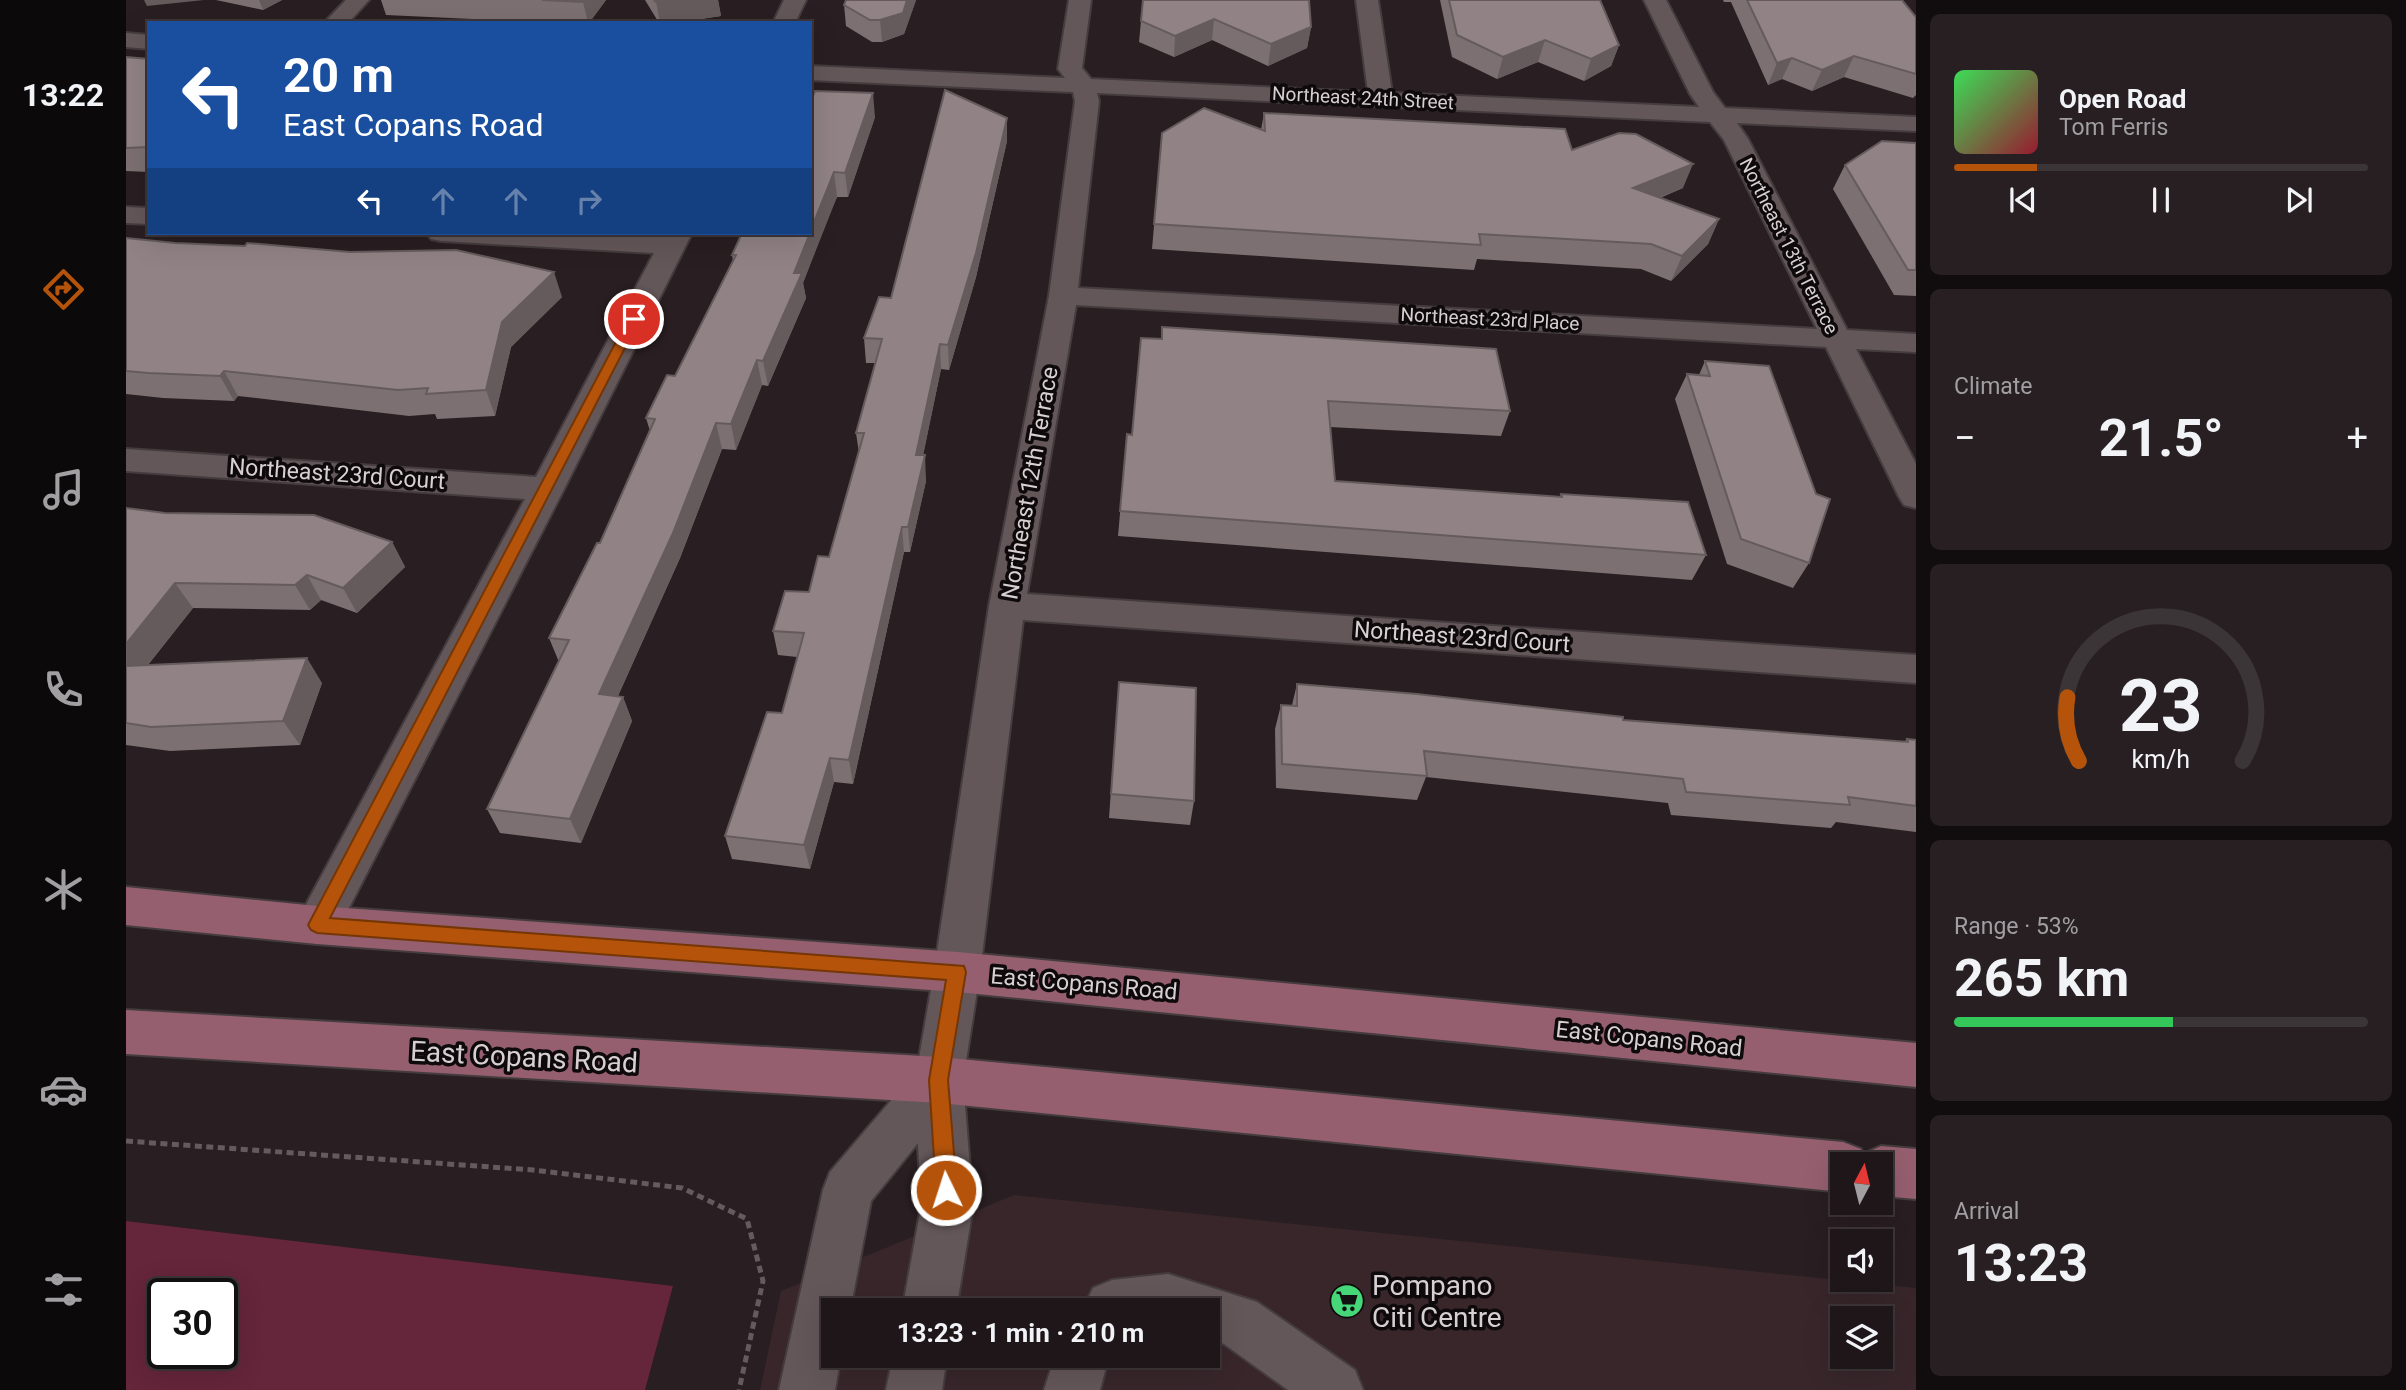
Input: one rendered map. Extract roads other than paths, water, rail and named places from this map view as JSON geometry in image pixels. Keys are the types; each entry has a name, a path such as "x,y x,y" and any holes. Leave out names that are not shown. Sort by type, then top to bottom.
{"main road":[{"name":"East Copans Road","path":"126,906 317,925 957,972 1916,1065"},
{"name":"East Copans Road","path":"126,1032 939,1080 1830,1166"},
{"path":"1894,1172 1916,1174"}],"street":[{"path":"337,21 358,0"},
{"path":"784,21 795,0"},
{"name":"Northeast 12th Terrace","path":"931,1298 947,1207 939,1080 957,972 1007,606 1063,296 1087,101 1084,85 1070,69 1080,0"},
{"path":"1367,0 1381,99"},
{"name":"Northeast 13th Terrace","path":"1655,0 1702,94 1715,115 1736,139 1916,497"},
{"path":"126,40 147,41"},
{"name":"Northeast 24th Street","path":"812,72 1916,124"},
{"path":"126,215 147,216"},
{"path":"317,925 547,489 675,239 519,235"},
{"name":"Northeast 23rd Place","path":"1063,296 1916,343"},
{"name":"Northeast 23rd Court","path":"126,460 547,489"},
{"name":"Northeast 23rd Court","path":"1007,606 1916,669"},
{"path":"807,1390 848,1190 939,1080"},
{"path":"1220,1316 1238,1321 1335,1390"},
{"path":"914,1390 918,1368"},
{"path":"1072,1390 1078,1368"}],"place":[{"name":"Pompano Citi Centre","path":"1347,1301"}]}
